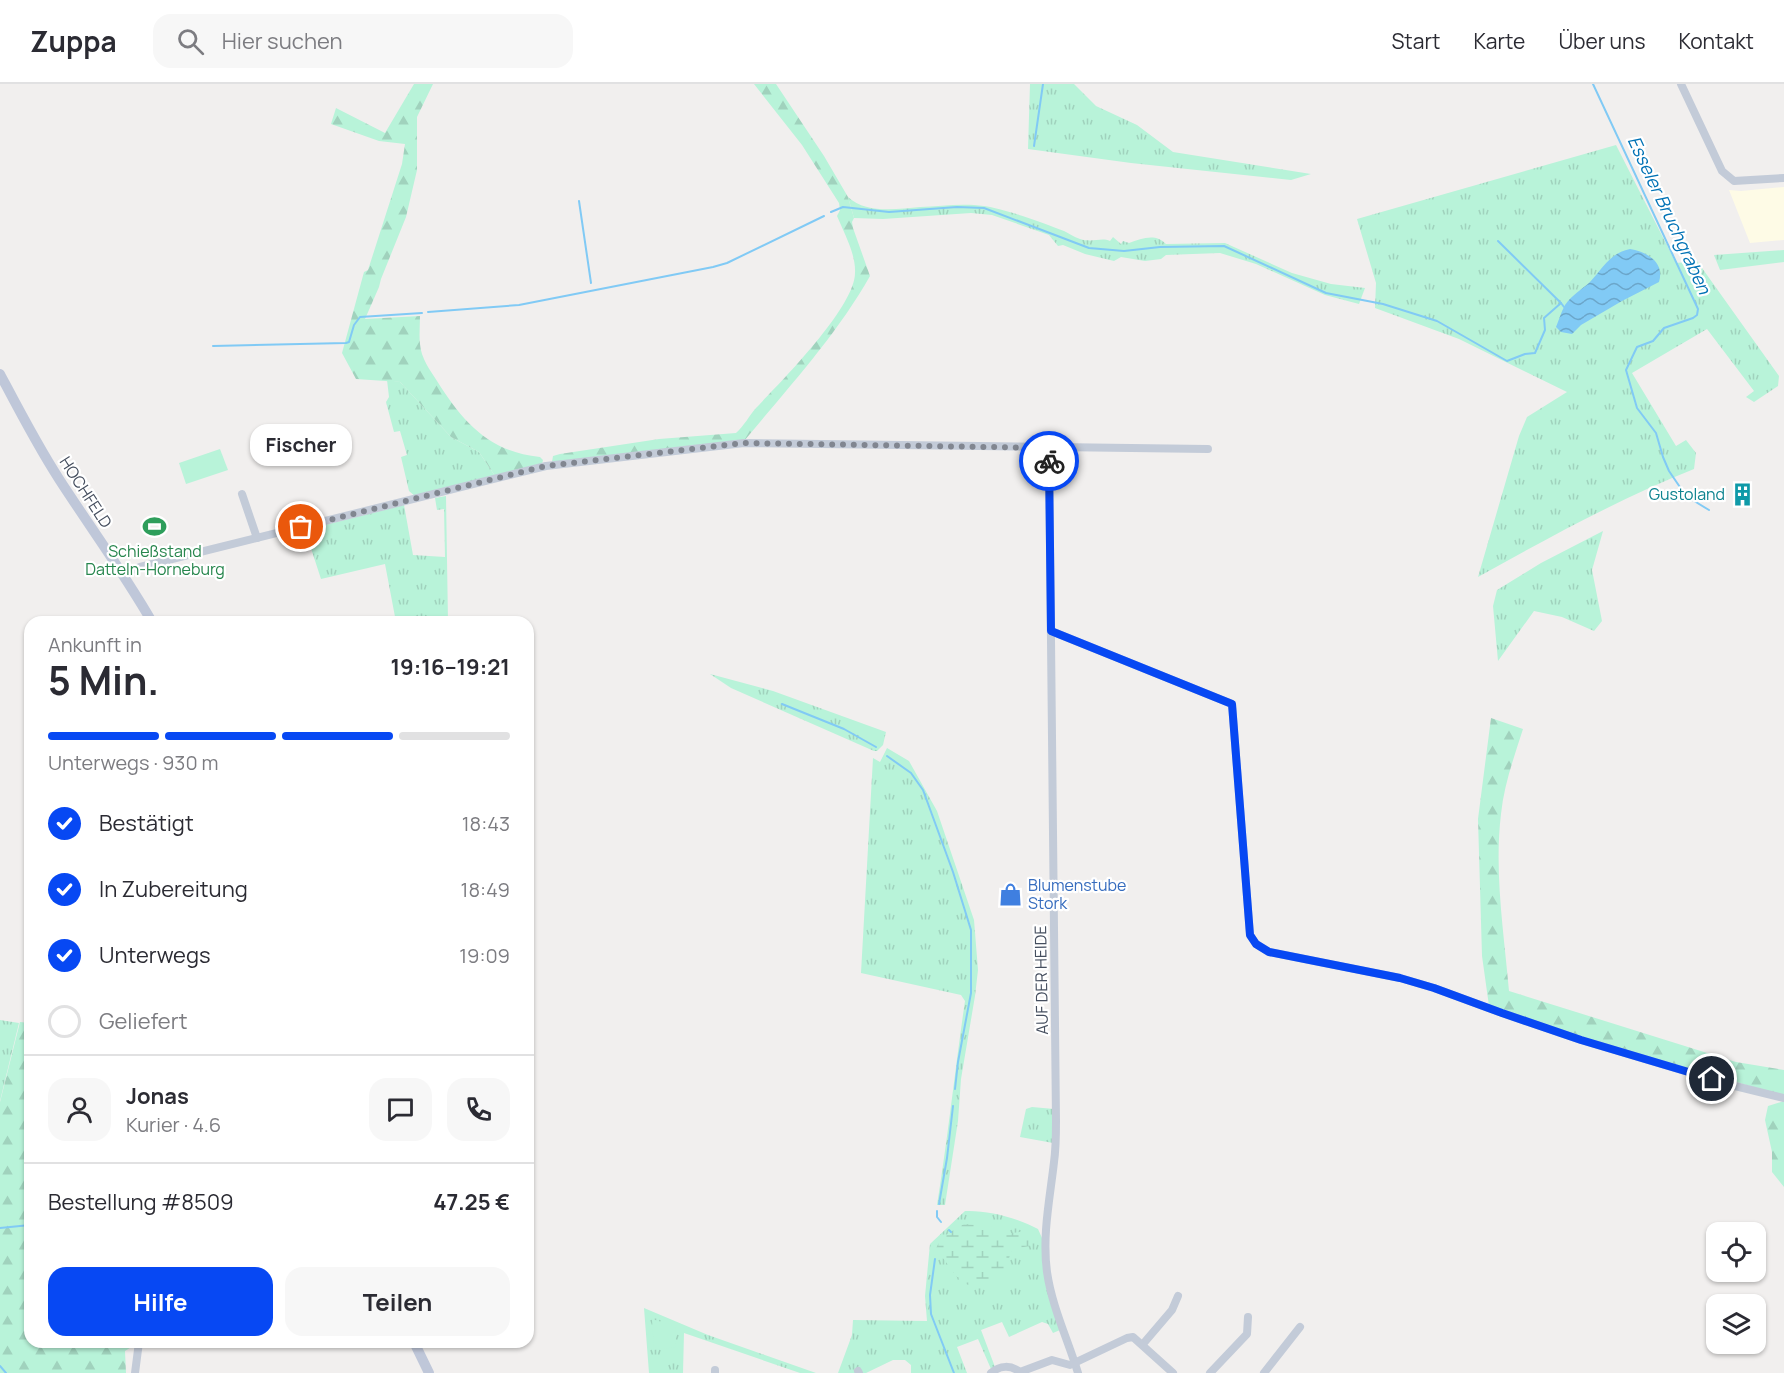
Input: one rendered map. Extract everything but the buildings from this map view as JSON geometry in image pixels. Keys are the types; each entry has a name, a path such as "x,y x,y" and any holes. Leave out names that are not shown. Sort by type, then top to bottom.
{"street":[{"path":"1681,84 1722,171 1727,177 1734,181 1784,178"},
{"name":"HOCHFELD","path":"0,374 57,477 148,616"},
{"path":"122,574 140,567 546,466 744,443 1208,449"},
{"name":"AUF DER HEIDE","path":"1049,448 1056,1120 1055,1159 1046,1224 1045,1250 1054,1305 1078,1373"},
{"path":"242,494 257,538"},
{"path":"1051,631 1232,704 1250,935 1263,949 1296,958 1400,978 1581,1040 1735,1086 1784,1098"},
{"path":"1143,1344 1172,1310 1178,1296"},
{"path":"1210,1373 1247,1334 1248,1317"},
{"path":"1264,1373 1300,1327"},
{"path":"991,1373 1002,1367 1013,1366 1020,1372 1052,1360 1070,1365 1133,1337 1173,1373"},
{"path":"135,1373 138,1348"},
{"path":"417,1348 429,1373"}],"shaded area":[{"path":"1784,187 1784,240 1750,243 1729,190"}],"green space":[{"path":"414,84 433,84 417,117 417,170 406,217 365,319 420,316 420,344 424,359 457,409 468,422 492,442 522,454 540,457 543,460 542,464 495,476 479,452 451,437 400,382 356,379 342,353 364,272 368,270 402,164 405,144 379,141 331,124 336,108 385,133"},
{"path":"754,84 776,84 824,156 848,197 854,218 853,228 870,276 827,341 744,441 552,462 553,456 560,454 659,439 736,433 815,344 843,305 852,287 855,266 849,244 837,216 840,210 839,203 802,145"},
{"path":"1030,84 1074,84 1096,106 1137,125 1173,152 1311,174 1291,180 1131,163 1028,149"},
{"path":"1616,145 1676,263 1697,261 1779,376 1778,386 1754,402 1746,397 1754,391 1707,329 1632,373 1676,446 1686,440 1696,453 1694,469 1611,506 1478,577 1519,436 1527,417 1567,392 1459,339 1375,308 1376,283 1357,219"},
{"path":"848,197 864,206 882,209 984,206 1035,220 1085,240 1110,241 1113,237 1121,244 1123,241 1129,243 1144,238 1158,238 1166,244 1225,243 1292,273 1331,284 1365,288 1359,304 1325,295 1256,264 1220,253 1166,255 1161,259 1145,261 1121,257 1114,261 1085,254 1063,245 1058,246 1049,235 992,215 971,213 883,219 854,218"},
{"path":"1784,250 1784,262 1720,270 1714,255"},
{"path":"387,380 400,382 451,437 479,452 495,476 416,497 409,491 401,457 407,455 400,431 394,432 386,402 389,397"},
{"path":"220,449 228,470 186,484 179,463"},
{"path":"446,496 448,616 395,616 385,564 321,579 305,530 404,505 413,555 445,557 444,509 437,510 435,498"},
{"path":"1603,531 1592,570 1602,621 1594,631 1562,617 1534,611 1498,661 1493,606 1497,590 1541,563"},
{"path":"710,674 773,691 886,732 883,745 874,751 731,688"},
{"path":"1491,718 1523,729 1504,792 1499,836 1500,902 1509,991 1736,1062 1784,1070 1784,1096 1581,1037 1489,1006 1482,956 1478,819"},
{"path":"887,748 909,761 937,811 974,920 978,970 945,1205 937,1205 965,1001 961,995 861,973 873,758 880,762"},
{"path":"0,1020 19,1023 0,1101"},
{"path":"20,1022 24,1022 24,1348 130,1348 125,1351 126,1373 0,1373 0,1102"},
{"path":"1784,1101 1784,1187 1772,1172 1772,1152 1765,1120 1768,1106"},
{"path":"1032,1107 1054,1109 1053,1143 1020,1137 1026,1109"},
{"path":"965,1211 1003,1216 1038,1229 1042,1238 1047,1289 1060,1330 1053,1333 1048,1324 1042,1322 1009,1337 1002,1322 981,1330 995,1367 991,1369 978,1339 957,1347 967,1373 911,1373 911,1365 905,1360 893,1360 866,1373 838,1373 852,1335 853,1320 927,1321 925,1296 930,1244"},
{"path":"964,1224 990,1226 1003,1234 1027,1231 1031,1234 1030,1246 1012,1249 1002,1280 986,1279 972,1286 962,1282 943,1258 935,1259 940,1242"},
{"path":"644,1308 708,1335 816,1373 800,1373 684,1333 683,1373 649,1373"},
{"path":"652,1319 675,1326 676,1347 654,1350"}],"water":[{"path":"1630,249 1653,259 1659,269 1659,282 1581,325 1572,334 1561,332 1556,327 1568,301 1612,258"}],"waterway":[{"path":"1034,146 1043,84"},
{"name":"Esseler Bruchgraben","path":"1593,84 1698,309 1697,315 1693,318 1664,328 1653,341 1637,347 1626,370 1637,408 1656,433 1669,471 1686,496 1709,510"},
{"path":"579,201 591,283"},
{"path":"831,212 843,207 889,212 957,207 984,208 1089,248 1124,251 1160,247 1224,246 1326,293 1383,304 1437,321 1507,361 1535,353 1545,330 1544,318 1561,303 1564,307"},
{"path":"428,312 519,305 713,267 727,263 824,216"},
{"path":"1498,241 1561,303"},
{"path":"213,346 346,343 349,342 354,325 360,317 422,313"},
{"path":"782,704 844,729 876,747"},
{"path":"887,756 911,773 923,790 971,930 971,993 955,1089"},
{"path":"939,1204 953,1106"},
{"path":"937,1211 937,1217 941,1222"},
{"path":"0,1228 24,1226"},
{"path":"935,1259 930,1295 931,1314 954,1373"},
{"path":"0,1366 6,1373"}],"way so far":[{"path":"301,527 546,466 744,443 1049,448 1049,461"}],"place":[{"name":"Gustoland","path":"1743,494"},
{"name":"Schießstand Datteln-Horneburg","path":"155,526"},
{"name":"Fischer","path":"301,527"},
{"name":"Blumenstube Stork","path":"1010,894"}],"route":[{"path":"1049,461 1051,631 1232,704 1248,915 1250,935 1256,944 1269,952 1400,978 1434,988 1581,1040 1712,1079"}]}
